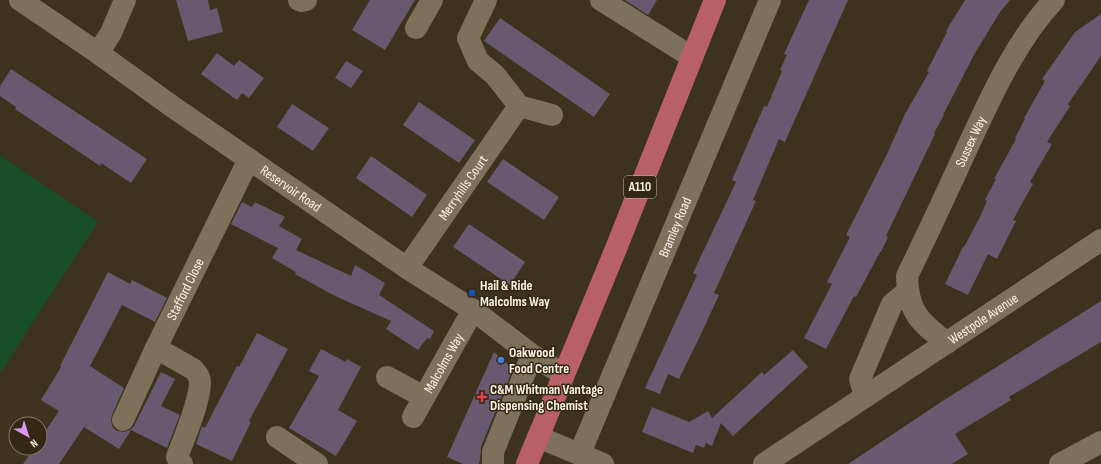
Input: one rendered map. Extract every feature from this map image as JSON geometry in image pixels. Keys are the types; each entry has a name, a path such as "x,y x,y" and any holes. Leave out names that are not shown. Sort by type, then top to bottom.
{"main road":[{"name":"A110","path":"526,464 615,251 715,0"}],"street":[{"name":"Reservoir Road","path":"20,0 407,268 473,310 532,356 563,374"},
{"path":"98,53 111,33 125,0"},
{"path":"299,0 306,0"},
{"path":"416,28 432,0"},
{"path":"486,0 468,38 478,60 495,75 519,106 552,115"},
{"path":"601,0 692,57"},
{"name":"Bramley Road","path":"580,453 770,0"},
{"name":"Sussex Way","path":"947,343 924,325 915,312 908,292 907,276 987,106 1019,45 1040,15 1054,0"},
{"name":"Merryhills Court","path":"407,268 519,106"},
{"name":"Stafford Close","path":"123,420 156,348 249,159"},
{"name":"Westpole Avenue","path":"865,396 1101,240"},
{"path":"764,464 865,396 860,379 892,304 908,292"},
{"name":"Malcolms Way","path":"413,417 473,310"},
{"path":"156,348 193,369 198,374 200,382 191,420 177,457 182,464"},
{"path":"493,464 493,452 532,356"},
{"path":"387,377 424,397"},
{"path":"277,437 317,464"},
{"path":"538,437 580,453 603,464"},
{"path":"1060,464 1101,442"}],"green space":[{"path":"0,155 98,222 1,372 0,371"}],"building":[{"path":"176,0 208,0 210,10 217,8 223,32 188,41"},
{"path":"370,0 415,0 385,50 352,30"},
{"path":"625,0 657,0 648,15"},
{"path":"809,0 848,0 785,142 779,139 753,200 756,201 714,293 719,295 679,379 668,374 660,394 645,388 697,275 693,273 736,182 732,180 764,106 767,107 782,71 780,70 787,55 784,54"},
{"path":"965,0 1010,0 1000,12 975,53 934,133 935,134 886,236 888,237 881,252 856,297 854,296 826,349 804,338 832,284 827,282 850,237 846,235 887,154 905,114 929,72 927,71 947,32 946,31"},
{"path":"1101,14 1101,56 1068,104 1070,106 1047,142 1052,144 1030,182 1033,184 1013,220 1016,221 997,259 988,254 968,295 945,284 980,217 987,201 985,200 996,179 994,179 1016,139 1015,138 1025,119 1024,118 1045,81 1042,79 1075,32"},
{"path":"500,18 610,94 594,117 484,41"},
{"path":"217,53 234,66 239,60 264,78 249,98 242,93 237,100 201,74"},
{"path":"346,61 363,71 351,88 335,78"},
{"path":"11,69 147,159 131,183 101,163 100,166 15,109 16,107 0,96 0,86"},
{"path":"419,102 475,140 459,163 403,125"},
{"path":"292,104 329,128 313,151 277,127"},
{"path":"371,156 427,195 412,217 356,178"},
{"path":"503,159 559,197 544,220 487,182"},
{"path":"242,202 252,207 255,202 285,217 279,226 302,239 296,250 351,276 355,265 385,283 379,295 434,331 430,339 427,338 418,350 386,329 391,321 333,295 295,274 296,272 272,258 278,248 231,224"},
{"path":"469,224 525,262 510,285 453,247"},
{"path":"108,272 130,284 132,280 167,298 155,322 122,305 90,366 124,388 112,415 111,421 113,428 117,431 124,432 130,430 134,426 161,372 175,379 161,406 180,415 167,448 131,430 119,449 84,427 59,464 23,464 28,456 48,456 48,427 59,411 41,400 61,367 60,366"},
{"path":"1101,301 1101,342 1009,397 1011,400 955,434 968,454 952,464 848,464 941,402"},
{"path":"257,333 288,349 249,421 251,422 232,461 196,444 202,426 205,428 237,366 239,367"},
{"path":"321,349 346,362 347,359 361,367 338,410 357,421 336,456 289,428 319,376 309,371"},
{"path":"793,350 808,367 733,436 721,423 712,446 706,443 704,448 696,445 693,453 642,432 652,407 689,422 708,411 712,418 762,372 764,375"},
{"path":"494,352 513,369 481,447 479,464 463,464 447,457"}],"place":[{"name":"Hail & Ride Malcolms Way","path":"472,293"},
{"name":"Oakwood Food Centre","path":"501,360"},
{"name":"C&M Whitman Vantage Dispensing Chemist","path":"482,397"}]}
